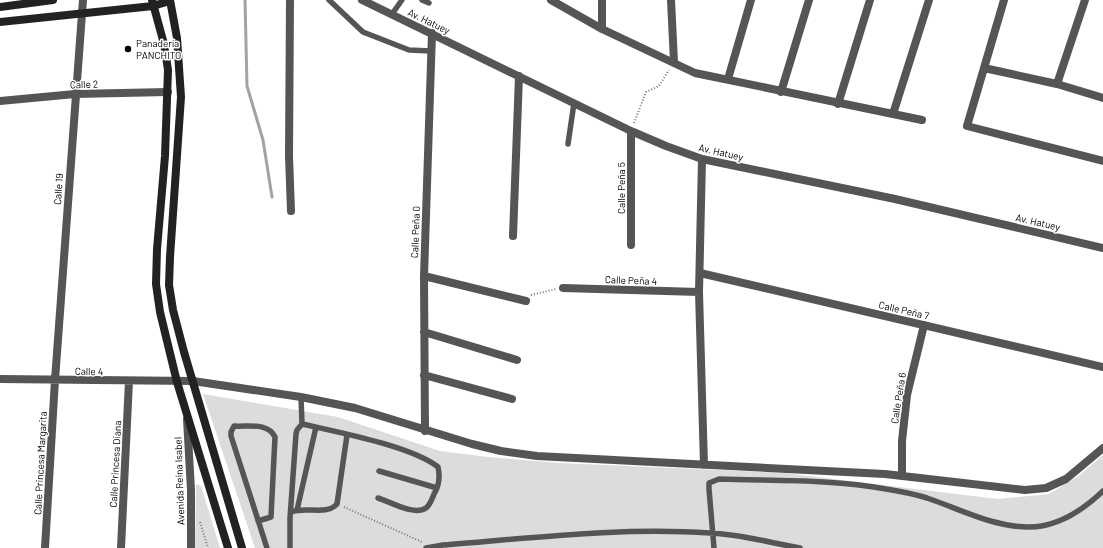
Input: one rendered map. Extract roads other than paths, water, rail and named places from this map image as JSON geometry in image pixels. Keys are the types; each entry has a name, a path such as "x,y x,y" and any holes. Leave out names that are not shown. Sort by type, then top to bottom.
{"main road":[{"path":"0,7 53,0"},
{"path":"0,22 82,13 171,0 177,38 181,97 169,285 175,317 242,548"},
{"path":"153,3 164,44 168,70 168,92 156,284 160,312 177,382 228,548"}],"street":[{"name":"Calle 19","path":"55,380 83,0"},
{"path":"290,0 289,156 291,211"},
{"name":"Av. Hatuey","path":"362,0 631,131 702,159 895,199 1103,248"},
{"path":"551,0 602,28 695,73 838,104 922,120"},
{"path":"602,0 602,28"},
{"path":"671,0 674,62"},
{"path":"728,79 751,0"},
{"path":"781,92 809,0"},
{"path":"838,104 870,0"},
{"path":"893,114 929,0"},
{"path":"1004,0 967,126 1103,161"},
{"path":"1057,84 1085,0"},
{"name":"Calle Peña 0","path":"425,431 424,276 432,33"},
{"path":"984,68 1057,84 1103,98"},
{"path":"513,236 519,76"},
{"name":"Calle 2","path":"0,101 75,94 168,92"},
{"name":"Calle Peña 5","path":"631,131 631,245"},
{"path":"702,159 699,292 704,465"},
{"name":"Calle Peña 7","path":"700,273 1103,367"},
{"path":"424,276 526,301"},
{"name":"Calle Peña 4","path":"563,288 699,292"},
{"name":"Calle Peña 6","path":"902,476 902,441 907,395 924,325"},
{"path":"424,332 517,360"},
{"path":"424,375 512,399"},
{"name":"Calle 4","path":"0,379 129,382 193,381 301,397 390,418 425,431 501,451 537,456 786,468 902,476 1025,490 1046,488 1066,479 1103,448"},
{"name":"Calle Princesa Margarita","path":"45,548 55,380"},
{"name":"Calle Princesa Diana","path":"121,548 129,382"},
{"name":"Avenida Reina Isabel","path":"186,414 191,490 191,548"}],"lane":[{"path":"329,0 362,32 409,50 431,51"},
{"path":"392,14 402,0"},
{"path":"422,0 429,3"},
{"path":"568,144 574,103"},
{"path":"290,548 294,511 296,434 297,430 302,424 301,397"},
{"path":"302,424 396,448 433,463 438,467 440,474 437,488 428,507 421,511 413,510 378,498"},
{"path":"258,521 270,517 276,436 267,427 234,426 231,436 258,521 267,548"},
{"path":"294,511 316,427"},
{"path":"294,511 328,510 337,504 347,435"},
{"path":"379,471 437,488"},
{"path":"714,548 709,489 710,483 719,479 843,484 885,488 926,498 984,519 1010,526 1030,527 1050,524 1071,517 1103,491"},
{"path":"429,547 620,532 669,531 712,533 800,548"}],"waterway":[{"path":"245,0 247,86 263,140 272,197"}],"place":[{"name":"Panadería PANCHITO","path":"128,49"}]}
